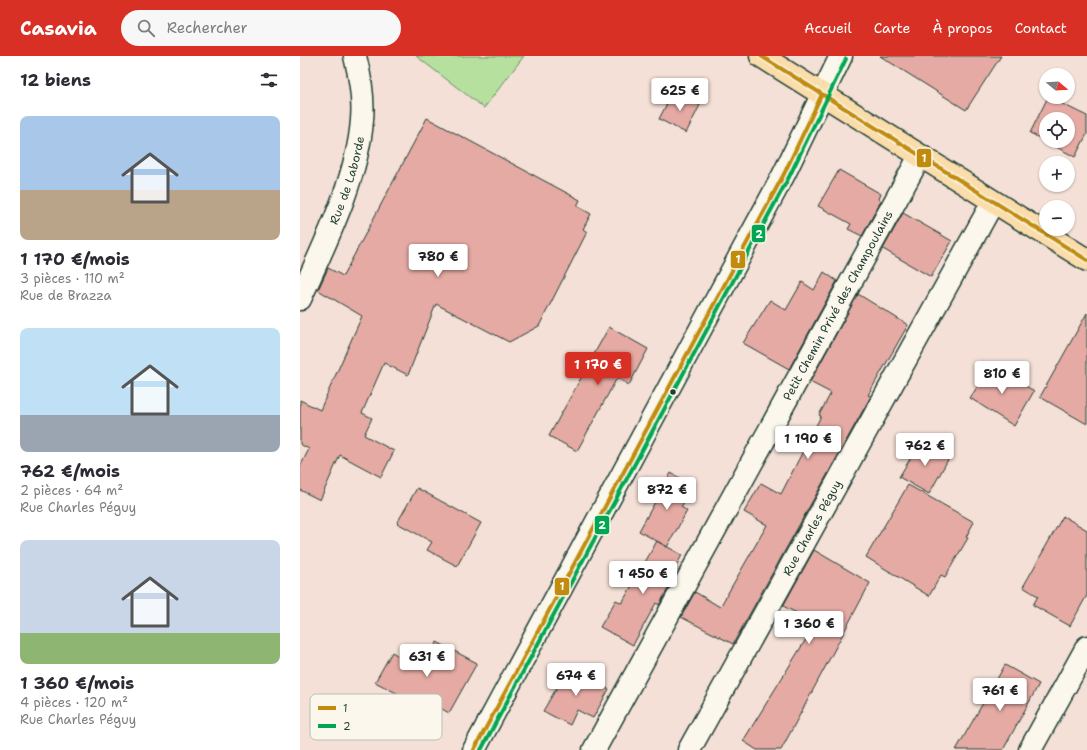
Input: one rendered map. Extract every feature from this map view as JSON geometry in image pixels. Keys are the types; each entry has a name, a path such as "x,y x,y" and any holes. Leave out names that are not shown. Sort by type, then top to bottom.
{"main road":[{"path":"761,56 1087,260"}],"street":[{"name":"Rue de Laborde","path":"300,299 341,206 355,156 362,120 361,78 355,56"},
{"path":"474,750 777,188 840,56"},
{"name":"Petit Chemin Privé des Champoulains","path":"594,750 920,156"},
{"name":"Rue Charles Péguy","path":"689,750 994,202"},
{"path":"1030,750 1087,647"}],"green space":[{"path":"416,56 524,56 484,108"}],"building":[{"path":"880,56 1001,56 966,110"},
{"path":"674,90 700,105 686,133 659,119"},
{"path":"1044,104 1062,104 1087,116 1087,134 1075,157 1058,148 1075,148 1075,112 1040,112"},
{"path":"1039,115 1039,138 1030,133"},
{"path":"427,118 580,200 577,206 591,214 583,229 587,232 539,326 509,342 436,304 408,375 384,363 362,413 372,418 364,435 394,451 381,477 340,455 320,500 300,490 300,467 309,449 300,444 300,400 320,410 362,316 318,290 328,268 343,276"},
{"path":"839,170 881,194 879,199 881,201 862,236 848,229 851,224 818,206"},
{"path":"903,213 952,241 931,277 883,249"},
{"path":"824,272 837,281 789,369 743,343 770,300 786,310 802,282 814,290"},
{"path":"858,294 908,325 868,395 871,396 733,644 681,617 695,592 720,607 767,525 744,512 761,483 781,494 821,416 819,415 831,393 810,382"},
{"path":"1087,313 1087,424 1040,397"},
{"path":"609,327 648,349 629,385 617,378 577,451 549,436"},
{"path":"991,366 1034,391 1014,426 970,398"},
{"path":"921,441 950,456 929,494 899,477"},
{"path":"671,473 694,486 681,507 687,511 667,547 639,531"},
{"path":"908,485 974,522 966,537 968,538 945,577 941,575 929,596 866,557"},
{"path":"417,488 481,523 457,566 427,550 432,542 397,523"},
{"path":"1063,516 1087,530 1087,595 1070,626 1033,605 1038,596 1023,587"},
{"path":"657,541 682,555 670,578 673,580 659,605 656,603 633,645 600,627 616,600 622,603"},
{"path":"814,550 870,583 781,750 757,750 743,741 816,623 783,606"},
{"path":"437,642 477,663 449,713 442,709 442,694 398,694 375,682 392,652 400,657 405,647 428,659"},
{"path":"1005,665 1039,684 1003,750 956,750"},
{"path":"569,667 609,689 593,718 577,710 570,725 543,711"}],"transit line":[{"name":"1","path":"761,56 1087,260"},
{"name":"2","path":"481,750 789,177 846,59"},
{"name":"1","path":"474,750 784,174 822,94"}]}
